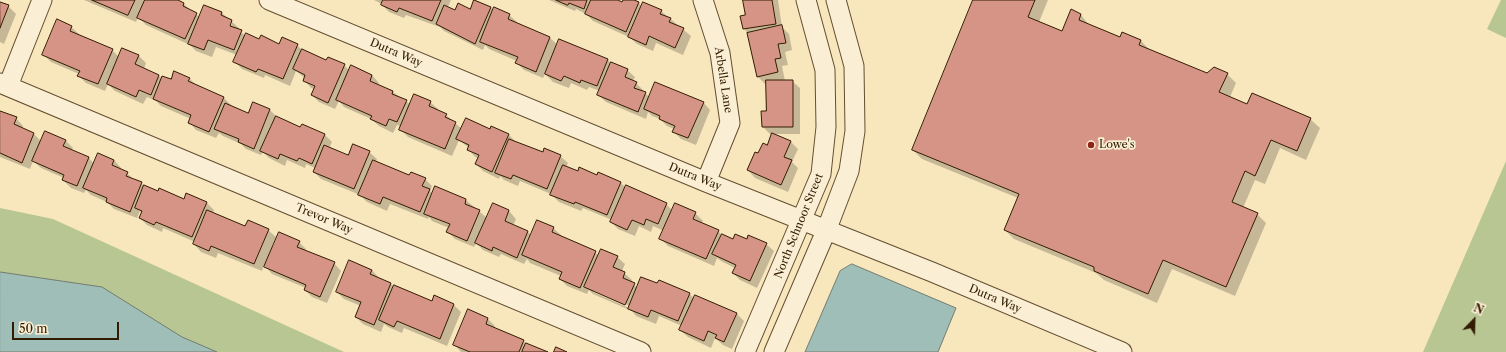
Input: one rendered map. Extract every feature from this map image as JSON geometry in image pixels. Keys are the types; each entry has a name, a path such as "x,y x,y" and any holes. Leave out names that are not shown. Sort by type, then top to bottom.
{"street":[{"path":"4,85 42,0"},
{"name":"Dutra Way","path":"269,0 706,182 932,272 1122,352"},
{"name":"Arbella Lane","path":"703,0 720,53 730,123 706,182"},
{"name":"North Schnoor Street","path":"745,352 821,174 826,127 826,70 806,0"},
{"path":"774,352 826,231 849,171 855,131 854,66 836,0"},
{"name":"Trevor Way","path":"4,85 640,352"}],"green space":[{"path":"1501,0 1506,0 1506,38 1487,29"},
{"path":"1506,161 1506,352 1423,352"},
{"path":"0,208 53,219 344,352 0,352"}],"water":[{"path":"852,264 956,308 938,352 805,352 840,271"},
{"path":"0,272 102,287 182,337 217,352 0,352"}],"building":[{"path":"92,0 135,0 128,15"},
{"path":"145,0 178,0 184,3 183,6 197,13 185,39 137,18"},
{"path":"383,0 441,0 432,21 399,8 397,12 381,5"},
{"path":"474,0 491,7 475,44 436,24 444,5 455,10 458,3 470,9"},
{"path":"556,0 587,0 584,9"},
{"path":"591,0 618,0 622,2 623,0 634,0 639,2 626,32 585,14"},
{"path":"743,0 772,0 776,24 743,29 740,16 745,15"},
{"name":"Lowe's","path":"973,0 1035,0 1028,17 1062,31 1071,9 1081,14 1079,20 1120,37 1122,32 1141,40 1139,45 1207,73 1214,67 1228,73 1219,92 1247,104 1252,93 1311,118 1297,151 1271,140 1255,176 1245,171 1232,202 1258,213 1226,287 1163,260 1148,294 1094,271 1094,267 1004,230 1019,194 912,150"},
{"path":"0,2 9,5 0,28"},
{"path":"643,2 662,10 660,14 671,18 669,22 684,28 675,48 649,36 646,45 628,37"},
{"path":"204,5 222,12 221,15 232,20 230,26 242,30 234,50 208,40 204,50 188,44"},
{"path":"494,7 510,14 508,19 550,37 536,72 515,63 518,57 480,42"},
{"path":"57,19 72,26 70,31 113,49 98,84 77,76 80,71 42,55"},
{"path":"782,25 786,43 778,44 781,58 775,59 778,72 757,77 747,33"},
{"path":"246,33 259,39 261,35 279,44 282,37 298,44 283,79 258,69 256,72 233,62"},
{"path":"559,39 608,59 597,86 581,80 580,83 564,76 561,81 545,74"},
{"path":"122,48 139,55 135,64 159,75 151,95 139,90 136,97 107,84"},
{"path":"302,49 326,60 328,57 345,64 328,103 311,95 315,86 303,81 305,75 293,69"},
{"path":"611,62 628,69 625,77 637,82 634,88 646,92 638,112 597,95"},
{"path":"351,65 372,75 370,81 393,91 392,94 407,100 397,122 389,119 386,126 370,119 372,116 336,100"},
{"path":"174,71 190,78 188,81 224,97 209,132 188,123 191,115 153,99 162,76 171,79"},
{"path":"766,80 793,80 793,127 762,127 761,111 766,111"},
{"path":"655,82 704,102 688,138 672,132 675,126 659,119 660,116 644,109"},
{"path":"414,94 431,101 429,106 447,114 445,117 456,122 445,149 399,130"},
{"path":"253,102 270,109 254,149 238,142 239,139 214,129 225,103 248,113"},
{"path":"0,111 17,117 14,124 34,133 22,163 0,153"},
{"path":"276,116 300,127 302,124 325,134 312,164 299,158 297,161 280,154 278,159 260,151"},
{"path":"466,118 490,129 491,126 509,134 492,172 475,164 479,155 467,150 469,145 456,139"},
{"path":"45,131 66,140 63,146 89,157 77,186 62,180 64,175 32,161"},
{"path":"772,133 791,141 784,157 792,160 781,185 747,170 755,152 758,153 763,143 767,145"},
{"path":"509,139 543,152 544,148 561,155 547,189 513,175 511,179 495,173"},
{"path":"353,144 370,151 354,189 313,172 324,145 348,155"},
{"path":"98,153 114,160 112,165 128,172 126,176 142,182 130,212 106,202 107,198 83,188"},
{"path":"373,160 409,175 411,172 426,178 422,186 430,189 420,212 383,197 380,204 358,195"},
{"path":"563,165 578,171 579,167 597,175 598,172 621,182 607,215 575,202 574,204 550,195"},
{"path":"144,185 158,191 159,188 184,199 186,193 207,202 192,237 156,222 154,225 139,218 142,211 135,208"},
{"path":"626,185 667,203 658,224 646,219 644,225 632,220 627,230 610,222"},
{"path":"435,186 466,199 465,204 480,210 467,241 446,232 450,224 424,214"},
{"path":"493,203 509,210 505,221 528,231 517,258 493,247 492,251 475,243"},
{"path":"675,203 696,212 693,219 719,230 706,259 659,239"},
{"path":"207,210 245,226 248,220 269,229 254,264 211,246 209,251 193,244"},
{"path":"537,220 554,227 552,232 596,251 580,288 559,279 562,272 522,255"},
{"path":"279,232 300,241 297,247 335,262 320,297 304,290 306,285 264,267"},
{"path":"722,234 733,239 735,234 747,239 748,235 767,243 750,281 732,273 736,265 712,254"},
{"path":"601,249 618,256 613,267 625,272 623,278 635,283 625,305 584,287"},
{"path":"349,260 372,270 370,274 391,283 374,325 355,317 361,302 336,292"},
{"path":"641,277 657,283 659,280 690,293 678,321 651,310 648,317 628,309"},
{"path":"394,285 432,301 434,295 454,304 440,339 397,321 394,327 379,320"},
{"path":"695,295 737,313 724,342 715,338 717,335 708,331 704,341 679,330"},
{"path":"468,309 488,318 486,324 524,340 519,352 470,352 453,345"},
{"path":"526,343 548,352 522,352"},
{"path":"556,347 567,352 554,352"}],"place":[{"name":"Lowe's","path":"1091,145"}]}
